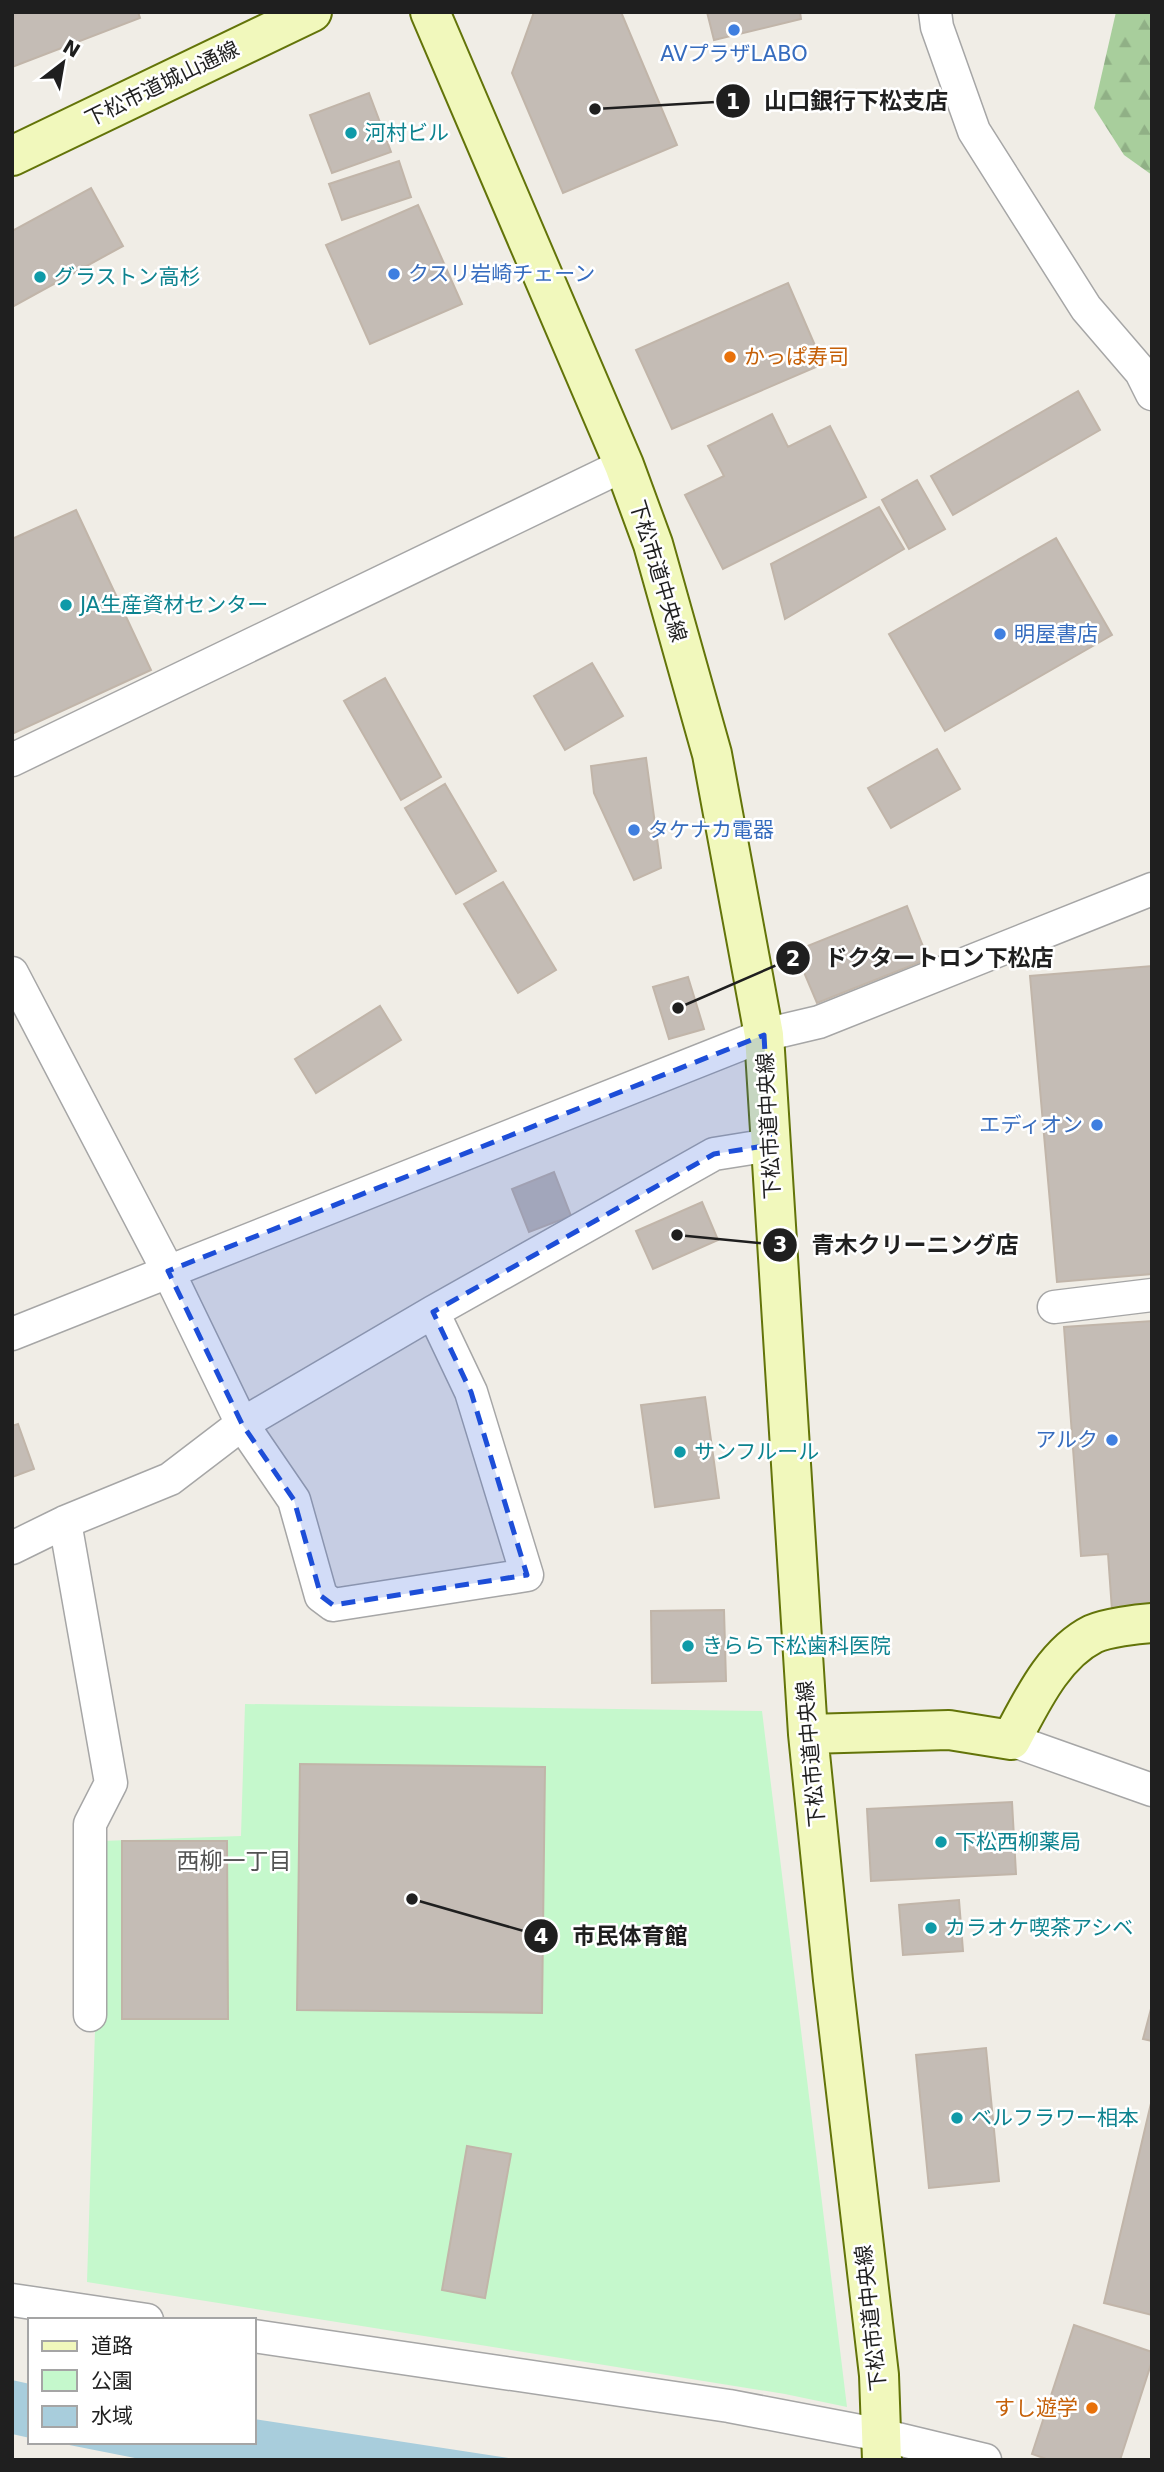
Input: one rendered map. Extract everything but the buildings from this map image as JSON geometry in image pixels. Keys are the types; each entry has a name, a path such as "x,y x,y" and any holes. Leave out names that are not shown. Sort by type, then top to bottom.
{"street":[{"name":"下松市道城山通線","path":"12,156 312,12"},
{"name":"下松市道中央線","path":"430,12 624,465 653,544 712,754 764,1035 808,1734 833,1980 879,2375 881,2447"},
{"path":"934,12 974,131 1086,308 1141,372 1152,394"},
{"path":"12,760 624,465"},
{"path":"12,1334 764,1035 819,1022 1152,889"},
{"path":"12,973 168,1271 242,1424 294,1500 321,1595 332,1605 527,1575 471,1392 433,1312"},
{"path":"12,1548 65,1522 170,1479 242,1424 433,1312 714,1154 770,1145"},
{"path":"1054,1307 1152,1295"},
{"path":"65,1522 111,1783 90,1824 90,2015"},
{"path":"1011,1740 1035,1695 1065,1655 1094,1633 1152,1623"},
{"path":"808,1734 949,1730 1011,1740 1152,1790"},
{"path":"12,2300 134,2318"},
{"path":"256,2336 729,2406 881,2447 985,2460"}],"highlighted area":[{"path":"764,1035 770,1145 714,1154 433,1312 471,1392 527,1575 333,1605 321,1596 294,1500 242,1424 168,1271"}],"green space":[{"path":"1116,12 1152,12 1152,175 1124,155 1094,108"},
{"path":"245,1704 762,1711 847,2407 785,2394 87,2282 101,1841 241,1836"}],"water":[{"path":"12,2380 28,2384 28,2438 12,2434"},
{"path":"256,2419 521,2460 145,2460 64,2444 256,2444"}],"place":[{"name":"AVプラザLABO","path":"734,30"},
{"name":"山口銀行下松支店","path":"595,109"},
{"name":"河村ビル","path":"351,133"},
{"name":"クスリ岩崎チェーン","path":"394,274"},
{"name":"グラストン高杉","path":"40,277"},
{"name":"かっぱ寿司","path":"730,357"},
{"name":"JA生産資材センター","path":"66,605"},
{"name":"明屋書店","path":"1000,634"},
{"name":"タケナカ電器","path":"634,830"},
{"name":"ドクタートロン下松店","path":"678,1008"},
{"name":"エディオン","path":"1097,1125"},
{"name":"青木クリーニング店","path":"677,1235"},
{"name":"アルク","path":"1112,1440"},
{"name":"サンフルール","path":"680,1452"},
{"name":"きらら下松歯科医院","path":"688,1646"},
{"name":"下松西柳薬局","path":"941,1842"},
{"name":"市民体育館","path":"412,1899"},
{"name":"カラオケ喫茶アシベ","path":"931,1928"},
{"name":"ベルフラワー相本","path":"957,2118"},
{"name":"すし遊学","path":"1092,2408"}],"district":[{"name":"西柳一丁目","path":"234,1861"}]}
